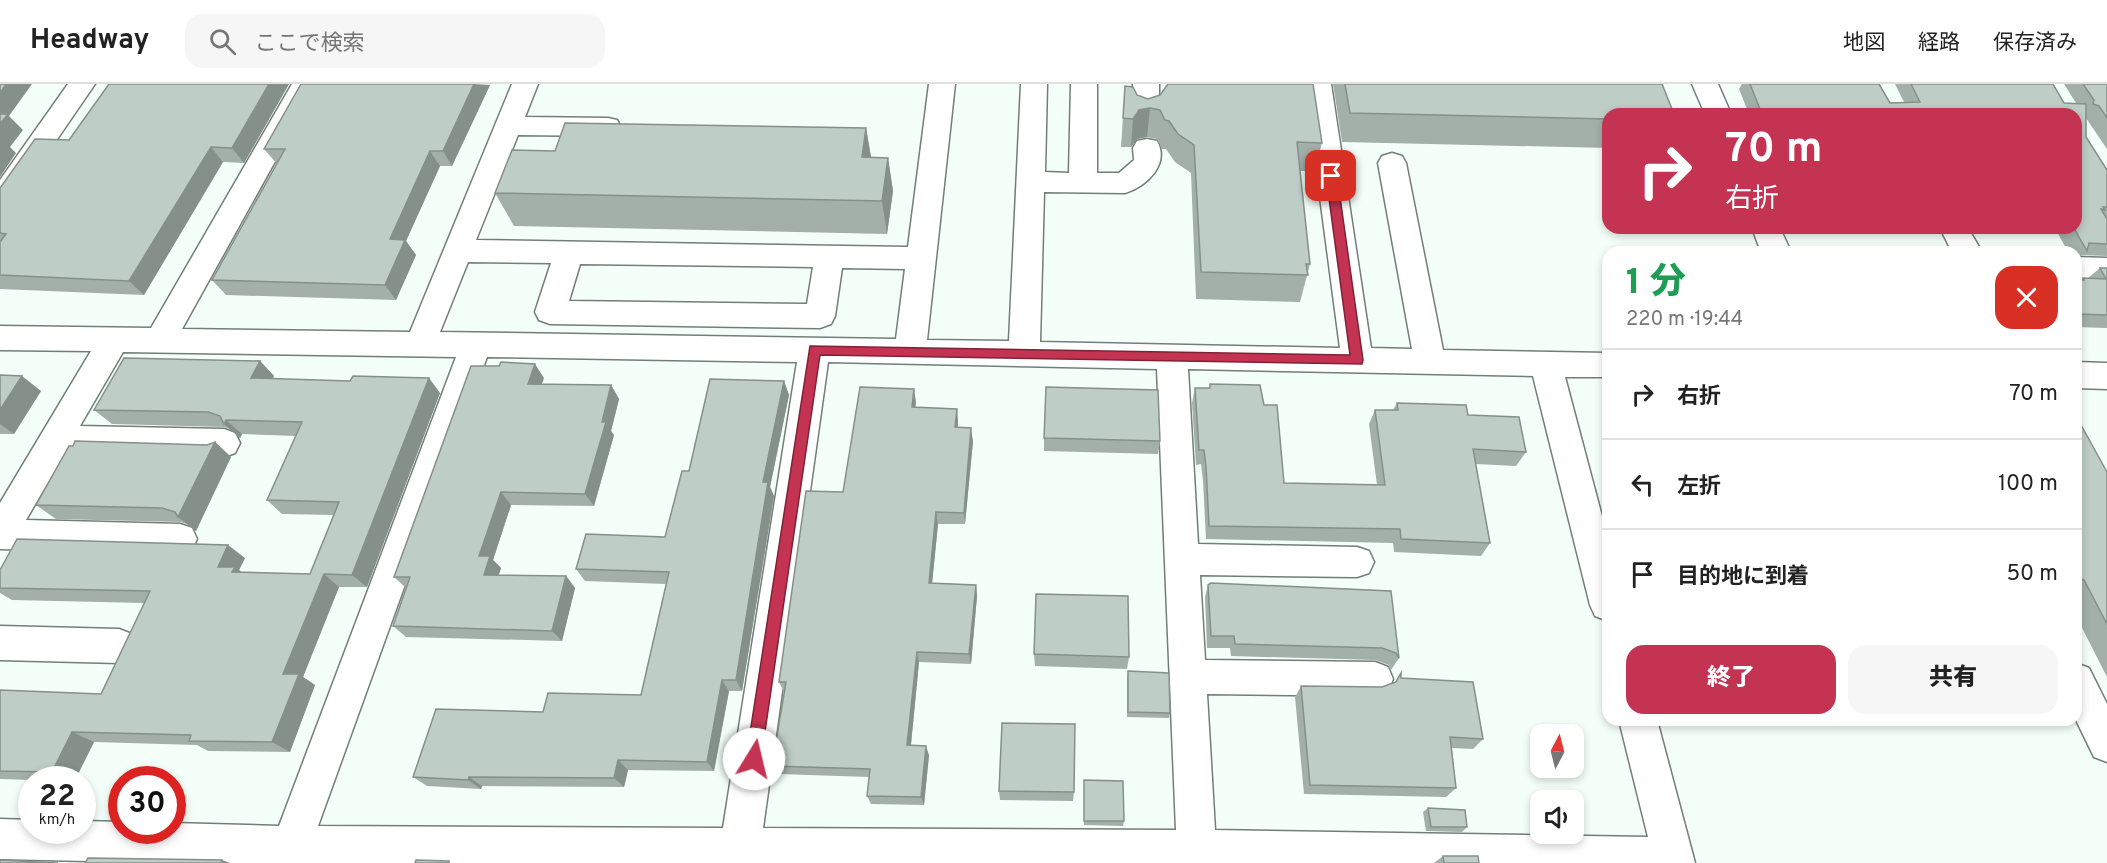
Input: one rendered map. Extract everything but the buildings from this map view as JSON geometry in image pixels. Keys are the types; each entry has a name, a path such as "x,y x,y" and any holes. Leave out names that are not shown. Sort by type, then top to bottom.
{"street":[{"path":"0,201 82,84"},
{"path":"160,340 305,84"},
{"path":"420,344 525,84"},
{"path":"910,351 942,84"},
{"path":"1024,353 1034,84"},
{"path":"1083,183 1084,84"},
{"path":"1146,84 1146,116"},
{"path":"1318,84 1357,360"},
{"path":"1705,84 1715,108"},
{"path":"508,126 629,128"},
{"path":"1030,182 1125,183 1148,163 1147,148"},
{"path":"1392,163 1430,362"},
{"path":"457,251 921,258"},
{"path":"569,253 550,312 820,316 830,257"},
{"path":"2082,268 2107,269"},
{"path":"0,338 910,351 1602,365"},
{"path":"114,340 0,534 180,538"},
{"path":"288,854 476,345"},
{"path":"739,856 814,350"},
{"path":"1172,356 1197,856"},
{"path":"1546,364 1602,582"},
{"path":"2082,375 2107,376"},
{"path":"55,439 224,443"},
{"path":"1182,559 1357,562"},
{"path":"0,644 119,646"},
{"path":"1188,677 1375,679"},
{"path":"2082,692 2107,744"},
{"path":"0,839 288,854 1197,856 1674,860 1640,726"}],"route":[{"path":"754,759 814,350 1357,360 1331,176"}]}
